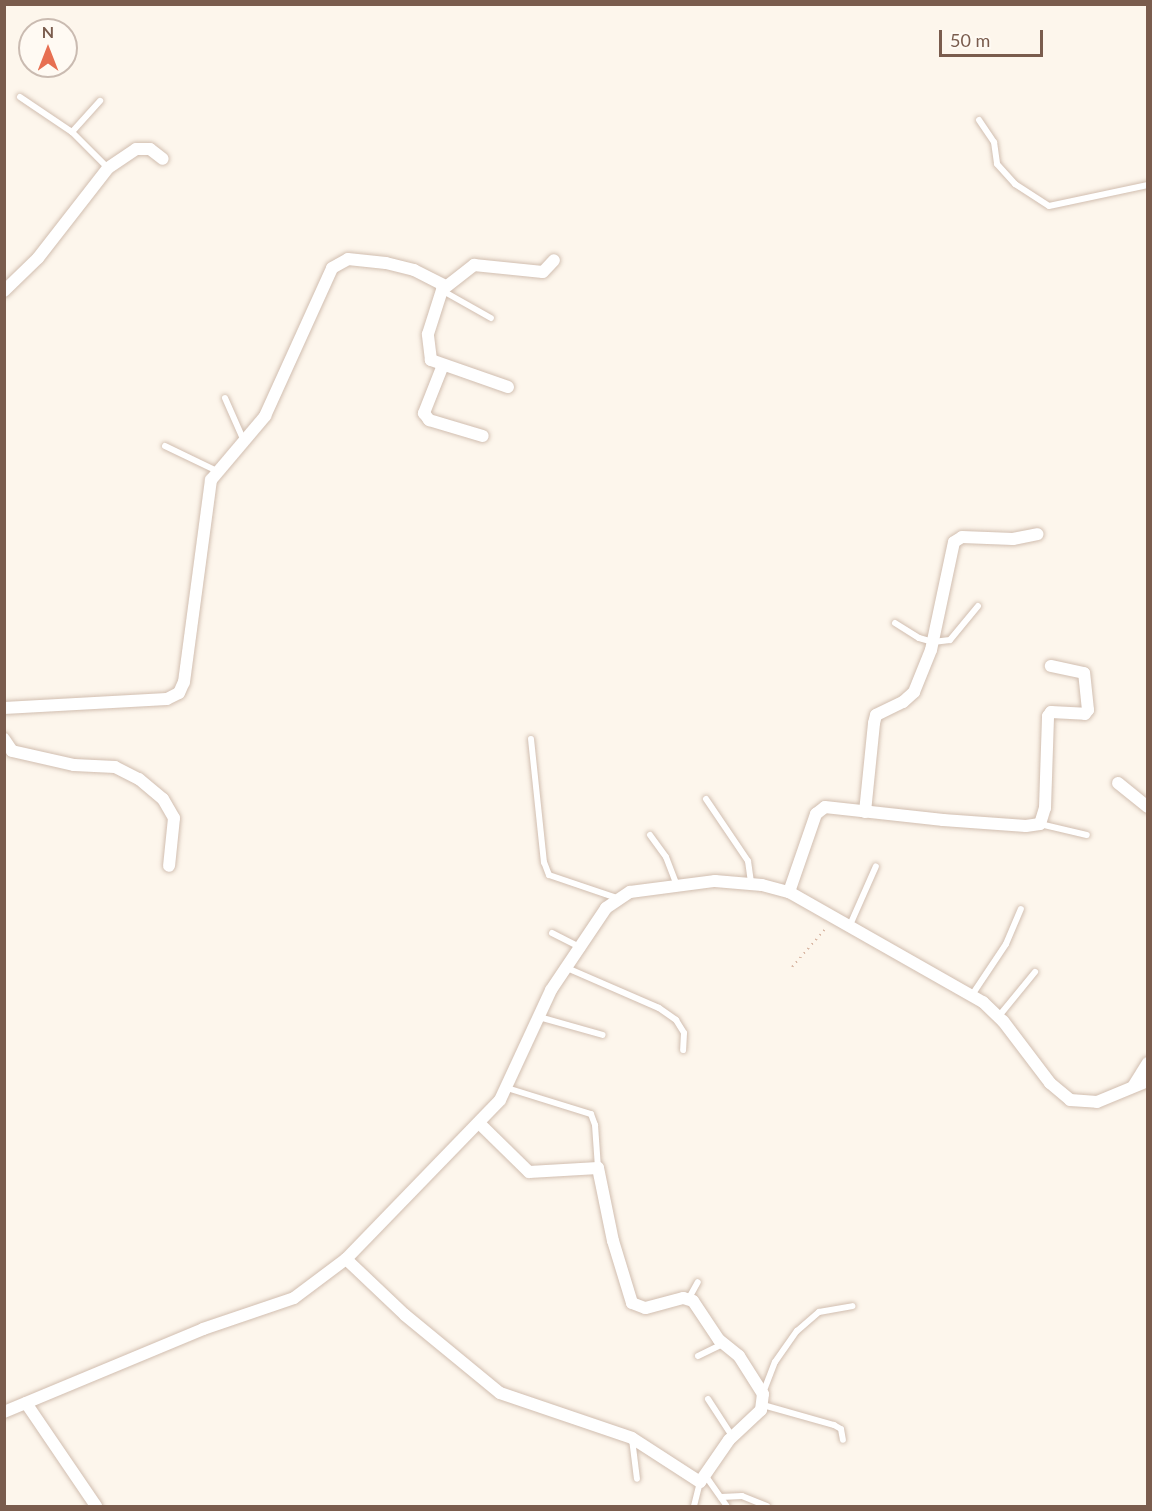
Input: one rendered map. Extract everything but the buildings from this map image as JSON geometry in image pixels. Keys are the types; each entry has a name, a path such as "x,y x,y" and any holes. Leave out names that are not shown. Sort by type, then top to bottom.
{"street":[{"path":"4,291 10,279 38,258 108,168 135,149 150,148 163,159"},
{"path":"508,387 431,360 426,346 443,288 474,265 543,272 554,260"},
{"path":"4,708 167,699 179,693 184,682 207,491 217,471 265,416 339,262 400,266 443,288"},
{"path":"443,365 424,413 429,420 483,436"},
{"path":"865,812 876,715 909,698 933,642 957,539 1013,539 1038,534"},
{"path":"789,892 816,814 833,806 865,812 1026,826 1040,824 1045,808 1048,716 1051,712 1085,714 1088,710 1084,673 1051,666"},
{"path":"4,740 12,751 74,765 115,767 139,779 163,799 174,818 169,866"},
{"path":"1118,783 1148,807"},
{"path":"4,1412 203,1329 294,1298 346,1260 480,1124 507,1088 539,1017 567,968 617,898 630,892 677,885 751,883 789,892 836,916 971,996 999,1016 1050,1083 1070,1100 1097,1102 1148,1081"},
{"path":"1134,1085 1148,1063"},
{"path":"346,1260 405,1315 500,1393 632,1438 702,1479 732,1436 763,1400 739,1356 723,1344 689,1298 645,1308 632,1303 613,1241 598,1168 529,1172 480,1124"},
{"path":"26,1403 96,1506"}],"lane":[{"path":"20,97 72,132 108,168"},
{"path":"72,132 100,101"},
{"path":"979,120 994,142 997,164 1015,184 1049,206 1148,185"},
{"path":"443,288 491,318"},
{"path":"225,398 244,442"},
{"path":"165,446 217,471"},
{"path":"895,623 933,642 950,640 978,606"},
{"path":"531,739 544,862 549,875 617,898"},
{"path":"706,799 748,861 751,883"},
{"path":"1040,824 1087,835"},
{"path":"650,836 666,857 677,885"},
{"path":"850,925 876,866"},
{"path":"971,996 1006,944 1021,909"},
{"path":"552,933 582,948"},
{"path":"567,968 659,1008 676,1020 684,1033 682,1050"},
{"path":"999,1016 1035,972"},
{"path":"539,1017 603,1035"},
{"path":"507,1088 591,1114 595,1125 598,1168"},
{"path":"689,1298 698,1282"},
{"path":"843,1440 841,1429 834,1425 763,1400 775,1362 797,1331 819,1312 852,1306"},
{"path":"698,1356 723,1344"},
{"path":"708,1399 732,1436"},
{"path":"632,1438 637,1479"},
{"path":"694,1506 702,1479 727,1506"},
{"path":"721,1497 742,1496 767,1506"}],"path":[{"path":"792,967 836,916"}]}
